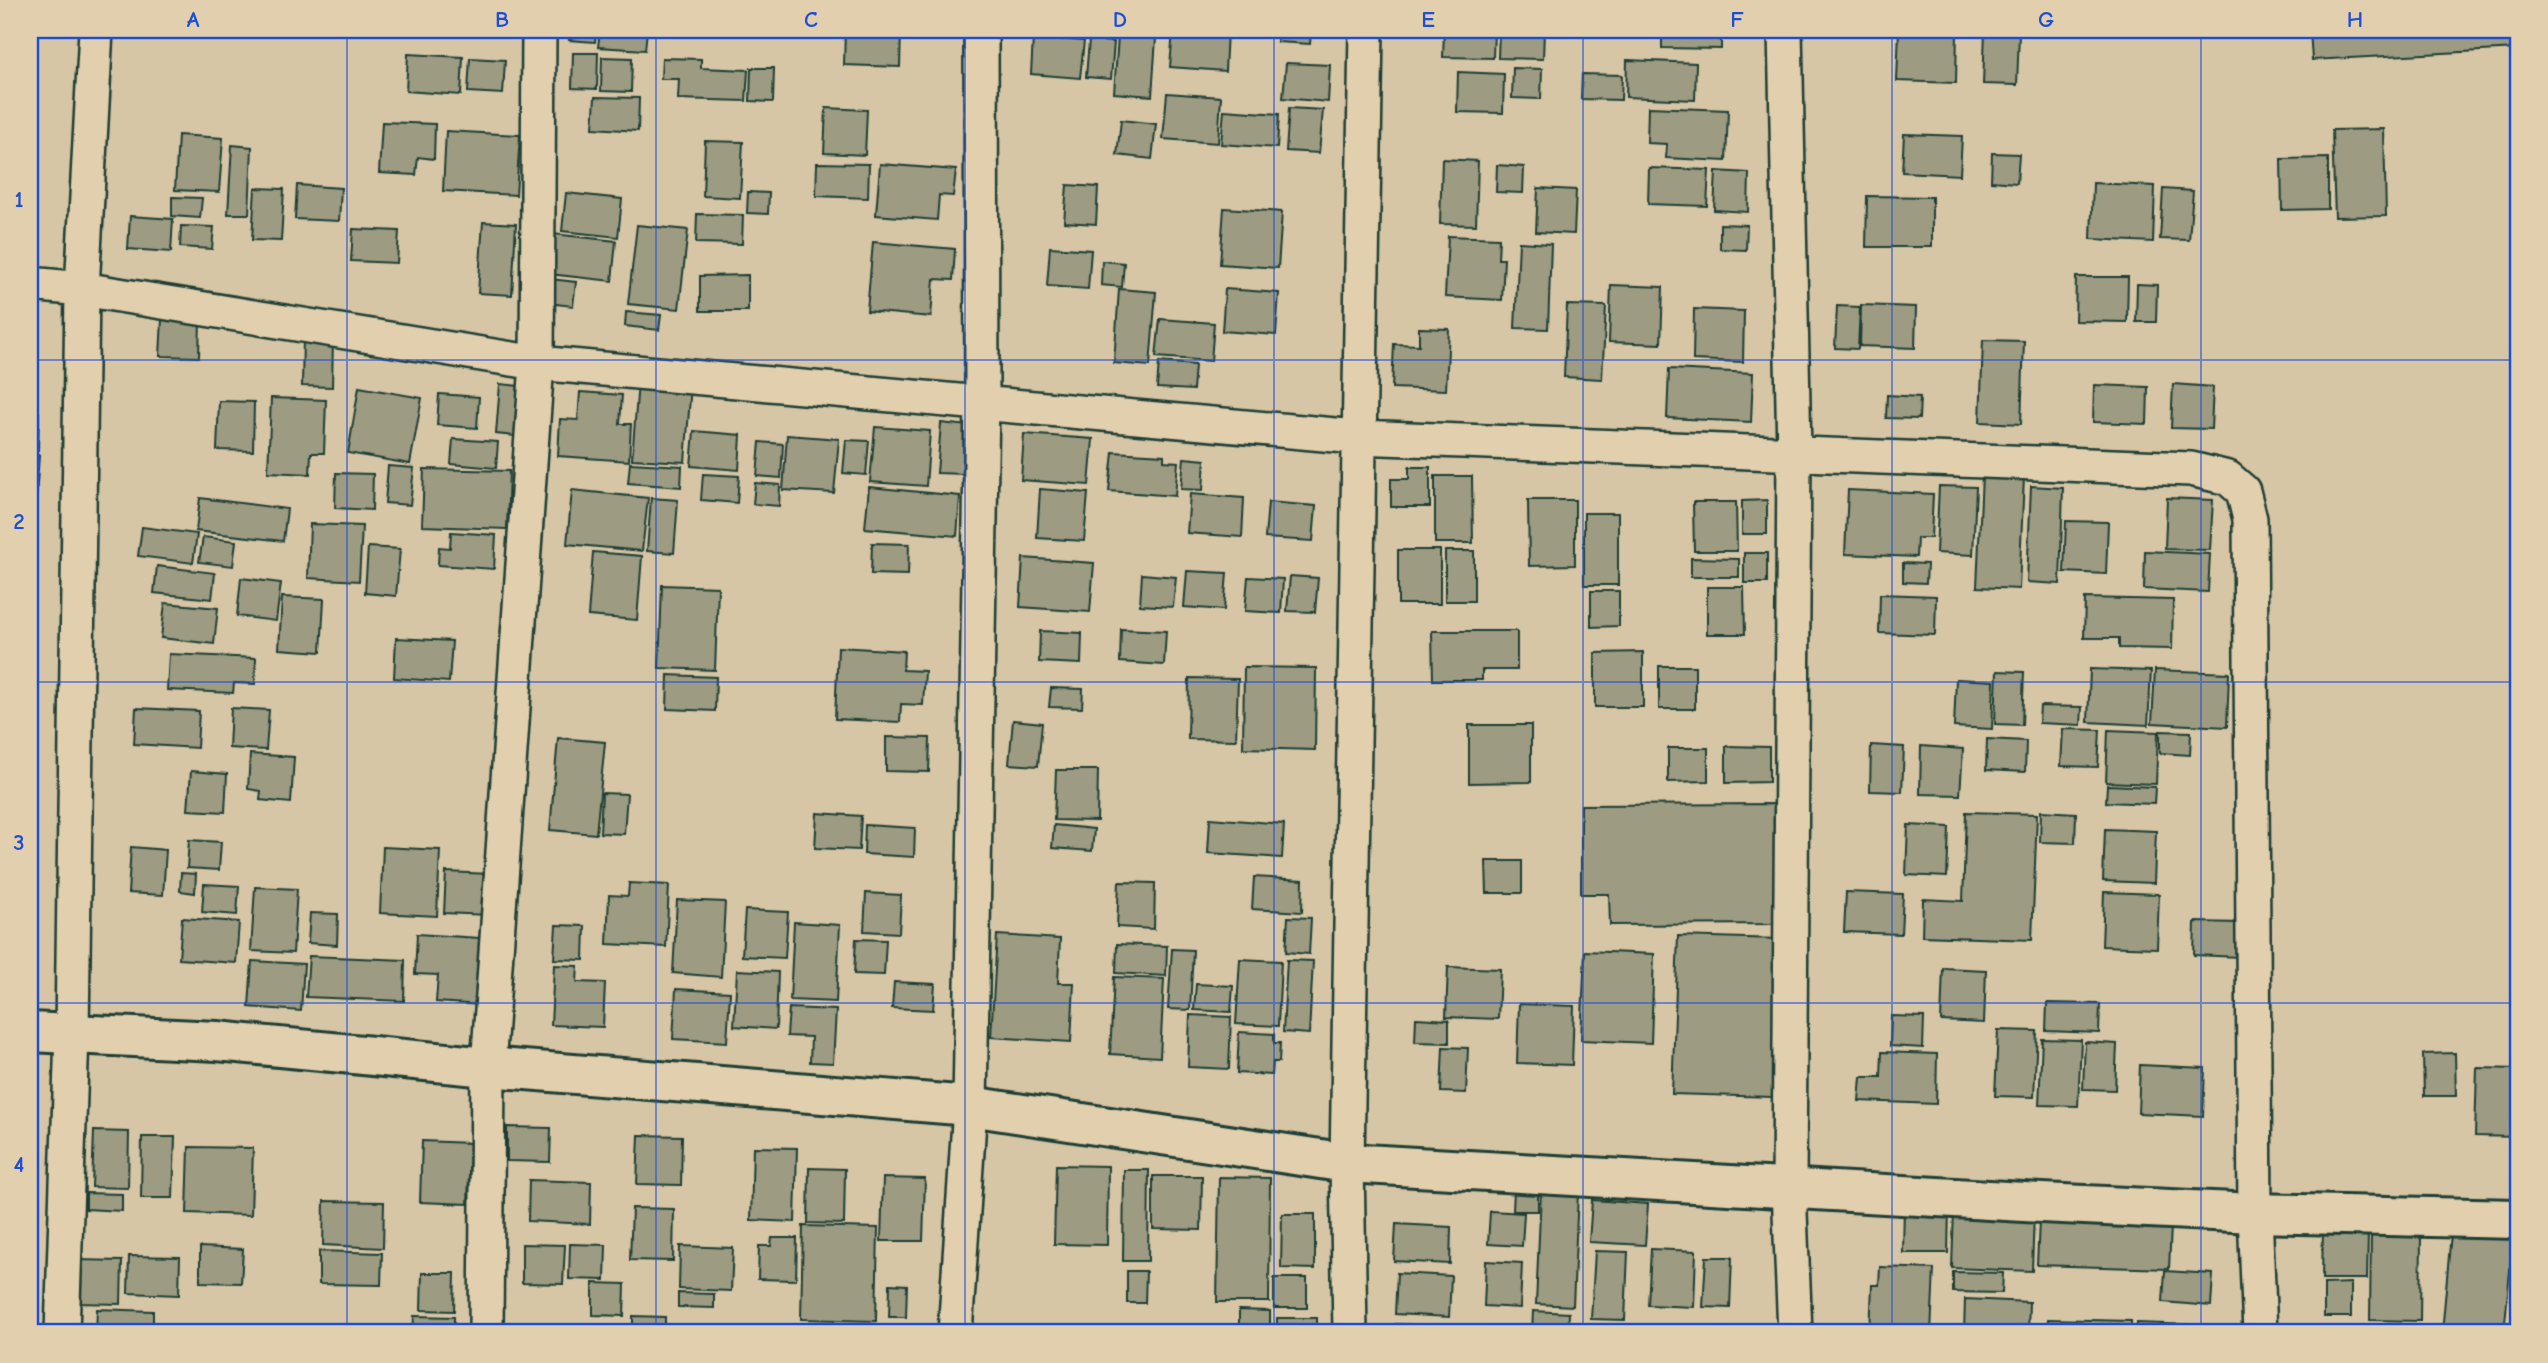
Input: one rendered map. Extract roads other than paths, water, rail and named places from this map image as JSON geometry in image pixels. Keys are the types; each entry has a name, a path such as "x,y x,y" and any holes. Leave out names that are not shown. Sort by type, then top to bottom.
{"street":[{"path":"62,1333 72,1034 82,289 96,30"},
{"path":"486,1333 488,1067 537,363 539,30"},
{"path":"955,1333 970,1106 982,403 981,30"},
{"path":"1350,1333 1347,1163 1357,437 1366,30"},
{"path":"1785,30 1794,452 1789,1188 1795,1333"},
{"path":"30,284 82,289 537,363 1357,437 2191,469 2228,478 2243,491 2250,519 2255,1213 2260,1333"},
{"path":"30,1031 217,1041 488,1067 970,1106 1347,1163 2042,1203 2255,1213 2518,1219"}]}
